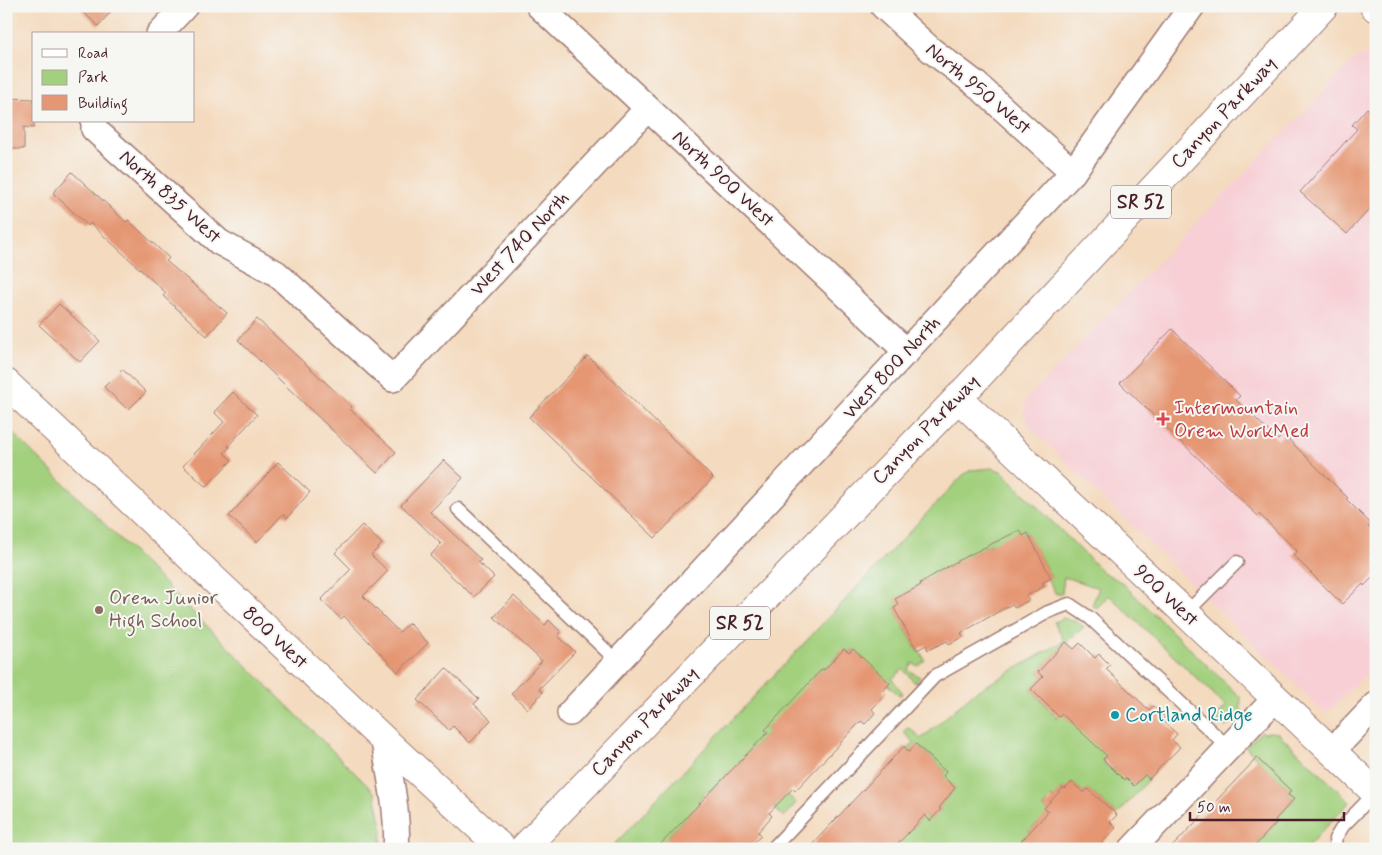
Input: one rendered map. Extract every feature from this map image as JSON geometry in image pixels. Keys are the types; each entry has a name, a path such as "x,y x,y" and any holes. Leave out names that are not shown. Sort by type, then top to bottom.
{"main road":[{"name":"Canyon Parkway","path":"523,849 958,398 1324,6"},
{"name":"800 West","path":"9,392 503,849"},
{"name":"900 West","path":"958,398 1274,698 1376,792"}],"street":[{"path":"161,32 185,6"},
{"name":"North 900 West","path":"539,6 907,352"},
{"name":"North 950 West","path":"883,6 932,50 976,84 1073,172"},
{"name":"West 800 North","path":"570,713 1073,172 1192,6"},
{"name":"West 740 North","path":"393,380 647,109"},
{"name":"North 835 West","path":"94,122 94,129 219,242 276,273 393,380"},
{"path":"1132,849 1274,698"},
{"path":"1332,751 1376,705"},
{"path":"384,740 393,800 397,837 396,849"}],"lane":[{"path":"458,509 618,662"},
{"path":"1186,614 1237,562"},
{"path":"772,849 935,676 1048,612 1069,604 1090,618 1228,747"},
{"path":"1336,849 1335,839 1343,826 1376,792"}],"shaded area":[{"path":"1376,54 1376,664 1326,714 1032,429 1023,415 1027,398 1358,56"}],"green space":[{"name":"Orem Junior High School","path":"6,426 375,793 382,827 381,849 6,849"},
{"path":"992,468 1001,471 1103,572 1121,582 1241,698 1240,709 1243,711 1231,724 1224,727 1215,718 1226,706 1109,595 1097,608 1092,605 1099,588 1064,577 1062,593 1056,594 1048,580 1051,577 1027,533 994,544 992,543 920,582 921,585 896,599 899,605 894,608 917,650 919,650 925,660 918,666 912,663 908,670 920,677 915,683 903,669 892,679 902,694 899,695 888,685 889,683 853,649 849,653 844,649 824,670 822,668 813,677 816,680 765,730 768,732 748,753 796,803 784,817 774,808 776,806 730,771 710,792 708,791 698,800 701,803 693,809 662,845 659,844 655,849 610,849 962,476 971,470"},
{"path":"1063,618 1077,622 1084,627 1066,642 1038,672 1043,677 1031,689 1057,718 1064,711 1108,754 1102,761 1112,770 1134,786 1145,775 1149,779 1117,815 1088,789 1084,793 1072,782 1065,789 1063,788 1053,799 1052,797 1043,807 1050,813 1029,831 1041,842 1036,848 1024,837 1012,849 893,849 896,825 906,835 917,824 923,814 930,820 941,810 939,808 955,788 943,776 946,772 917,744 909,752 907,750 914,742 903,732 907,728 911,729 921,739 975,692 1064,641 1054,622"},
{"path":"1262,731 1264,733 1278,733 1350,802 1305,849 1252,849 1277,822 1275,820 1294,799 1288,795 1291,791 1245,747"}],"building":[{"path":"77,6 116,6 98,26"},
{"path":"6,98 32,99 32,122 34,122 34,128 24,127 24,149 6,149"},
{"path":"1367,108 1372,113 1376,109 1376,202 1347,234 1300,192 1357,129 1352,125"},
{"path":"72,172 126,222 128,220 169,258 166,261 227,313 207,336 163,296 166,293 90,223 88,226 53,193"},
{"path":"59,304 100,341 80,362 39,325"},
{"path":"257,319 352,407 350,409 396,452 377,473 238,340"},
{"path":"1172,329 1240,396 1236,400 1278,440 1283,434 1348,498 1346,499 1371,524 1368,527 1376,534 1376,574 1342,604 1293,555 1297,551 1120,383"},
{"path":"588,356 713,478 655,538 529,417"},
{"path":"122,369 146,392 128,410 104,387"},
{"path":"233,392 257,415 228,446 230,447 224,453 232,460 206,487 183,466 224,422 214,412"},
{"path":"444,460 463,478 430,512 481,560 478,562 494,577 474,597 430,556 441,544 401,505"},
{"path":"278,462 310,492 287,518 283,514 257,542 229,516"},
{"path":"362,525 382,544 371,555 388,571 363,596 399,632 409,623 428,643 398,672 344,616 341,619 321,600 351,569 335,553"},
{"path":"1020,530 1023,536 1028,533 1051,578 1042,583 1045,586 1026,596 1029,600 1015,608 1012,604 961,633 963,637 949,644 947,641 928,650 926,645 917,650 894,608 899,605 895,599 921,585 920,583 959,560"},
{"path":"514,596 545,625 549,620 561,632 558,636 575,652 539,689 543,692 528,709 511,694 542,661 494,617"},
{"name":"Cortland Ridge","path":"1066,642 1074,649 1080,643 1095,658 1099,654 1110,665 1106,669 1149,710 1153,706 1165,717 1162,720 1177,734 1172,740 1180,747 1149,779 1145,775 1134,786 1126,778 1124,780 1103,759 1107,756 1062,714 1059,717 1031,689 1043,677 1038,672"},
{"path":"844,649 849,653 853,649 890,683 883,691 886,694 872,709 875,713 865,724 861,721 795,791 793,788 769,813 772,816 758,832 761,835 749,849 656,849 768,732 765,730 823,668 824,670"},
{"path":"446,668 479,699 474,704 491,720 470,743 453,726 449,730 417,700"},
{"path":"916,744 946,772 943,776 955,788 939,808 941,809 930,821 925,815 893,849 808,849 904,746 909,752"},
{"name":"Cortland Ridge","path":"1257,758 1291,791 1288,795 1294,799 1275,820 1277,822 1252,849 1170,849"},
{"path":"1072,782 1084,793 1088,789 1117,815 1110,822 1116,828 1096,849 1014,849 1048,812 1044,808 1063,788 1065,789"}],"place":[{"name":"Intermountain Orem WorkMed","path":"1163,419"},
{"name":"Orem Junior High School","path":"99,610"},
{"name":"Cortland Ridge","path":"1115,715"}]}
